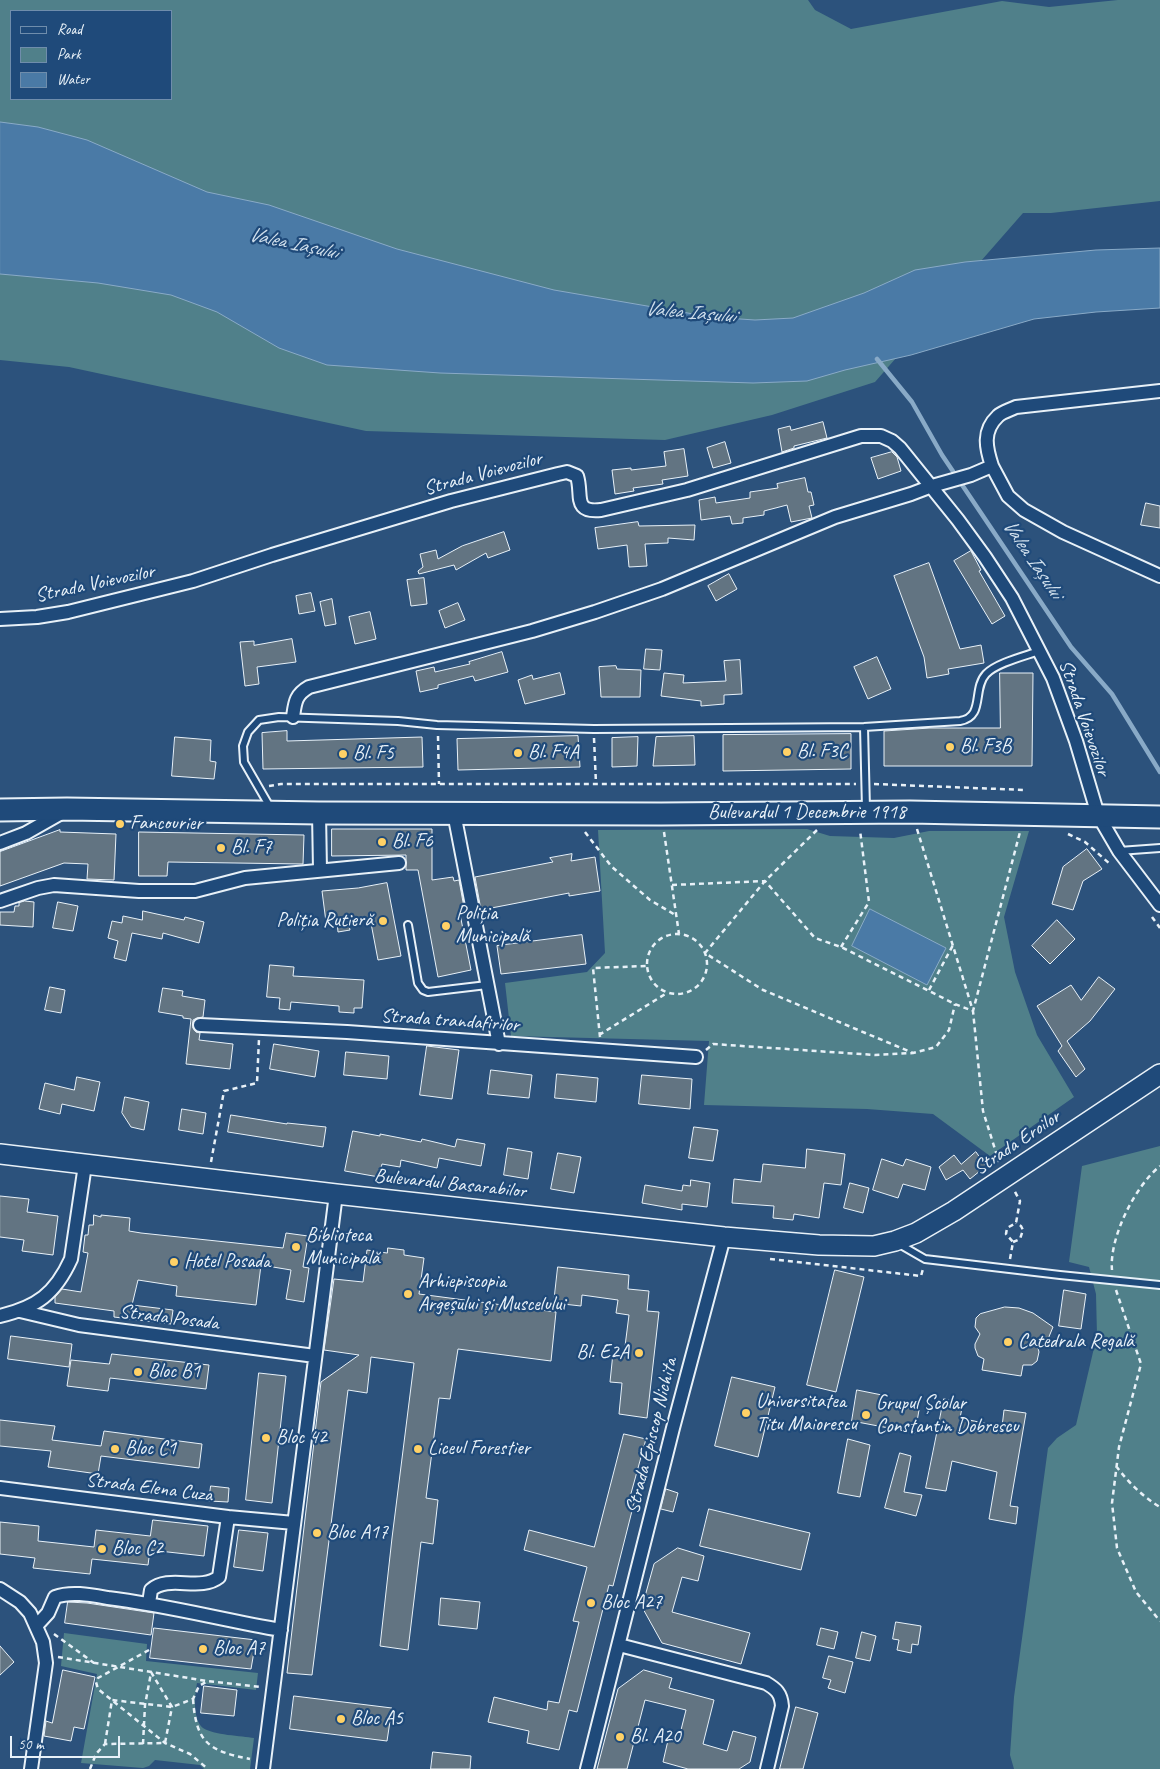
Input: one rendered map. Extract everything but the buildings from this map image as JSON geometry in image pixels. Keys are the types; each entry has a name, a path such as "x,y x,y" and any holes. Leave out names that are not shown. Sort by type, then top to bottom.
{"main road":[{"name":"Bulevardul 1 Decembrie 1918","path":"0,810 454,813 863,821 1098,815 1158,816"},
{"name":"Strada Eroilor","path":"895,1241 924,1228 964,1205 1160,1074"},
{"name":"Bulevardul Basarabilor","path":"0,1154 724,1237 855,1247 874,1246 895,1241"}],"street":[{"path":"1160,390 1016,407 999,414 992,423 987,437 986,448 992,466 1008,496 1024,510 1063,532 1160,576"},
{"name":"Strada Voievozilor","path":"0,620 68,612 192,581 451,501 567,472 576,476 581,504 585,509 592,511 602,510 686,490 849,440 872,435 881,436 892,441 900,448 932,486 986,557 1012,598 1040,651 1066,710 1098,815 1119,851 1160,905"},
{"path":"293,717 295,702 300,692 309,687 532,631 595,612 662,589 835,517 971,475 992,466"},
{"path":"0,843 26,833 67,809"},
{"path":"319,813 320,870"},
{"path":"454,813 499,1044"},
{"path":"0,901 38,888 54,886 139,891 196,891 245,878 399,864"},
{"name":"Strada trandafirilor","path":"200,1025 347,1032 696,1057"},
{"path":"0,1316 20,1311 42,1300 65,1274 71,1259 85,1164"},
{"path":"264,1766 336,1194"},
{"name":"Strada Episcop Nichita","path":"587,1769 673,1428 724,1237"},
{"name":"Strada Posada","path":"20,1311 79,1325 316,1356"},
{"name":"Strada Elena Cuza","path":"0,1488 228,1517 294,1523"},
{"path":"149,1603 151,1590 157,1584 214,1581 219,1577 228,1517"},
{"path":"0,1589 20,1602 30,1613 43,1642 46,1662 31,1769"},
{"path":"37,1625 48,1613 55,1597 63,1594 149,1603 281,1630"},
{"path":"619,1645 766,1683 776,1689 781,1696 782,1706 767,1769"}],"lane":[{"path":"273,812 244,762 243,746 248,732 259,720 293,717 398,721 437,725 594,728 864,726 968,719 974,714 980,683 992,668 1040,651"},
{"path":"863,821 864,726"},
{"path":"1119,851 1160,848"},
{"path":"408,925 418,983 423,990 428,992 488,986"},
{"path":"895,1241 925,1259 1160,1285"}],"path":[{"path":"437,725 439,784"},
{"path":"594,728 596,784"},
{"path":"841,947 869,902 863,821"},
{"path":"915,823 973,1011 983,1110 999,1165"},
{"path":"973,1011 1022,824"},
{"path":"706,953 766,881 819,829"},
{"path":"584,830 611,866 650,900 677,916"},
{"path":"1062,831 1085,842 1112,865"},
{"path":"664,832 679,934"},
{"path":"766,881 815,938 841,947 928,991 973,1011"},
{"path":"672,886 766,881"},
{"path":"1149,913 1160,928"},
{"path":"679,934 694,938 706,953 708,963 702,982 695,989 677,995 659,989 648,975 646,966 647,956 658,940 666,935 679,934"},
{"path":"928,991 952,945"},
{"path":"706,953 763,990 913,1053"},
{"path":"601,1050 593,968 646,966"},
{"path":"599,1035 667,993"},
{"path":"696,1057 713,1044 874,1055 913,1053 936,1047 950,1030 955,1004"},
{"path":"208,1179 224,1091 257,1083 260,1028"},
{"path":"1160,1166 1145,1181 1131,1204 1117,1234 1111,1257 1112,1280 1141,1364 1119,1447 1116,1466 1112,1503 1117,1548 1136,1592 1160,1621"},
{"path":"1012,1187 1020,1202 1016,1223"},
{"path":"1013,1242 1006,1234 1007,1228 1016,1223"},
{"path":"1013,1242 1020,1239 1023,1230 1016,1223"},
{"path":"1008,1268 1013,1242"},
{"path":"1116,1466 1131,1485 1160,1507"},
{"path":"37,1625 60,1638 95,1664"},
{"path":"148,1650 98,1678 96,1682 98,1689 164,1743 190,1754 208,1769"},
{"path":"44,1655 207,1681 273,1688"},
{"path":"143,1744 145,1704 152,1672"},
{"path":"152,1672 172,1707 164,1743"},
{"path":"207,1681 199,1686 193,1699 194,1721 204,1741 217,1750 264,1766"},
{"path":"112,1700 172,1707 193,1699"},
{"path":"90,1769 96,1754 105,1744 112,1700"},
{"path":"105,1744 164,1743"}],"green space":[{"path":"0,0 808,0 815,10 851,29 1002,1 1049,7 1118,0 1160,0 1160,201 1051,213 1023,213 875,382 772,415 665,440 366,431 69,367 0,360"},
{"path":"807,829 830,836 894,838 929,831 1029,831 1004,917 1015,972 1037,1035 1074,1097 990,1156 933,1114 867,1109 704,1105 709,1041 511,1036 505,983 587,972 605,953 598,830"},
{"path":"1160,1146 1160,1769 1014,1769 1010,1755 1014,1697 1048,1448 1057,1438 1076,1425 1097,1335 1096,1294 1089,1267 1069,1262 1082,1166"},
{"path":"64,1633 147,1644 146,1661 258,1673 256,1690 197,1683 196,1693 197,1719 203,1728 220,1734 254,1738 250,1769 204,1769 200,1765 155,1760 149,1766 143,1768 81,1763 97,1674 61,1666"}],"water":[{"path":"0,122 38,127 87,140 207,192 269,205 397,249 554,290 711,317 755,320 793,318 864,293 915,270 965,262 1096,250 1160,248 1160,308 1096,312 1034,319 911,355 807,381 753,383 440,373 327,365 279,348 217,312 171,295 98,283 0,274"},
{"path":"870,909 946,948 927,985 852,946"}],"waterway":[{"name":"Valea Iașului","path":"877,359 912,402 942,455 1071,647 1112,694 1160,772"}],"place":[{"name":"Bl. F3B","path":"950,747"},
{"name":"Bl. F3C","path":"787,752"},
{"name":"Bl. F4A","path":"518,753"},
{"name":"Bl. F5","path":"343,754"},
{"name":"Fancourier","path":"120,824"},
{"name":"Bl. F6","path":"382,842"},
{"name":"Bl. F7","path":"221,848"},
{"name":"Poliția Rutieră","path":"383,921"},
{"name":"Poliția Municipală","path":"446,926"},
{"name":"Biblioteca Municipală","path":"296,1247"},
{"name":"Hotel Posada","path":"174,1262"},
{"name":"Arhiepiscopia Argeșului și Muscelului","path":"408,1294"},
{"name":"Catedrala Regală","path":"1008,1342"},
{"name":"Bl. E2A","path":"639,1353"},
{"name":"Bloc B1","path":"138,1372"},
{"name":"Universitatea Titu Maiorescu","path":"746,1413"},
{"name":"Grupul Școlar Constantin Dobrescu","path":"866,1415"},
{"name":"Bloc 42","path":"266,1438"},
{"name":"Bloc C1","path":"115,1449"},
{"name":"Liceul Forestier","path":"418,1449"},
{"name":"Bloc A17","path":"317,1533"},
{"name":"Bloc C2","path":"102,1549"},
{"name":"Bloc A27","path":"591,1603"},
{"name":"Bloc A7","path":"203,1649"},
{"name":"Bloc A5","path":"341,1719"},
{"name":"Bl. A20","path":"620,1737"}]}
